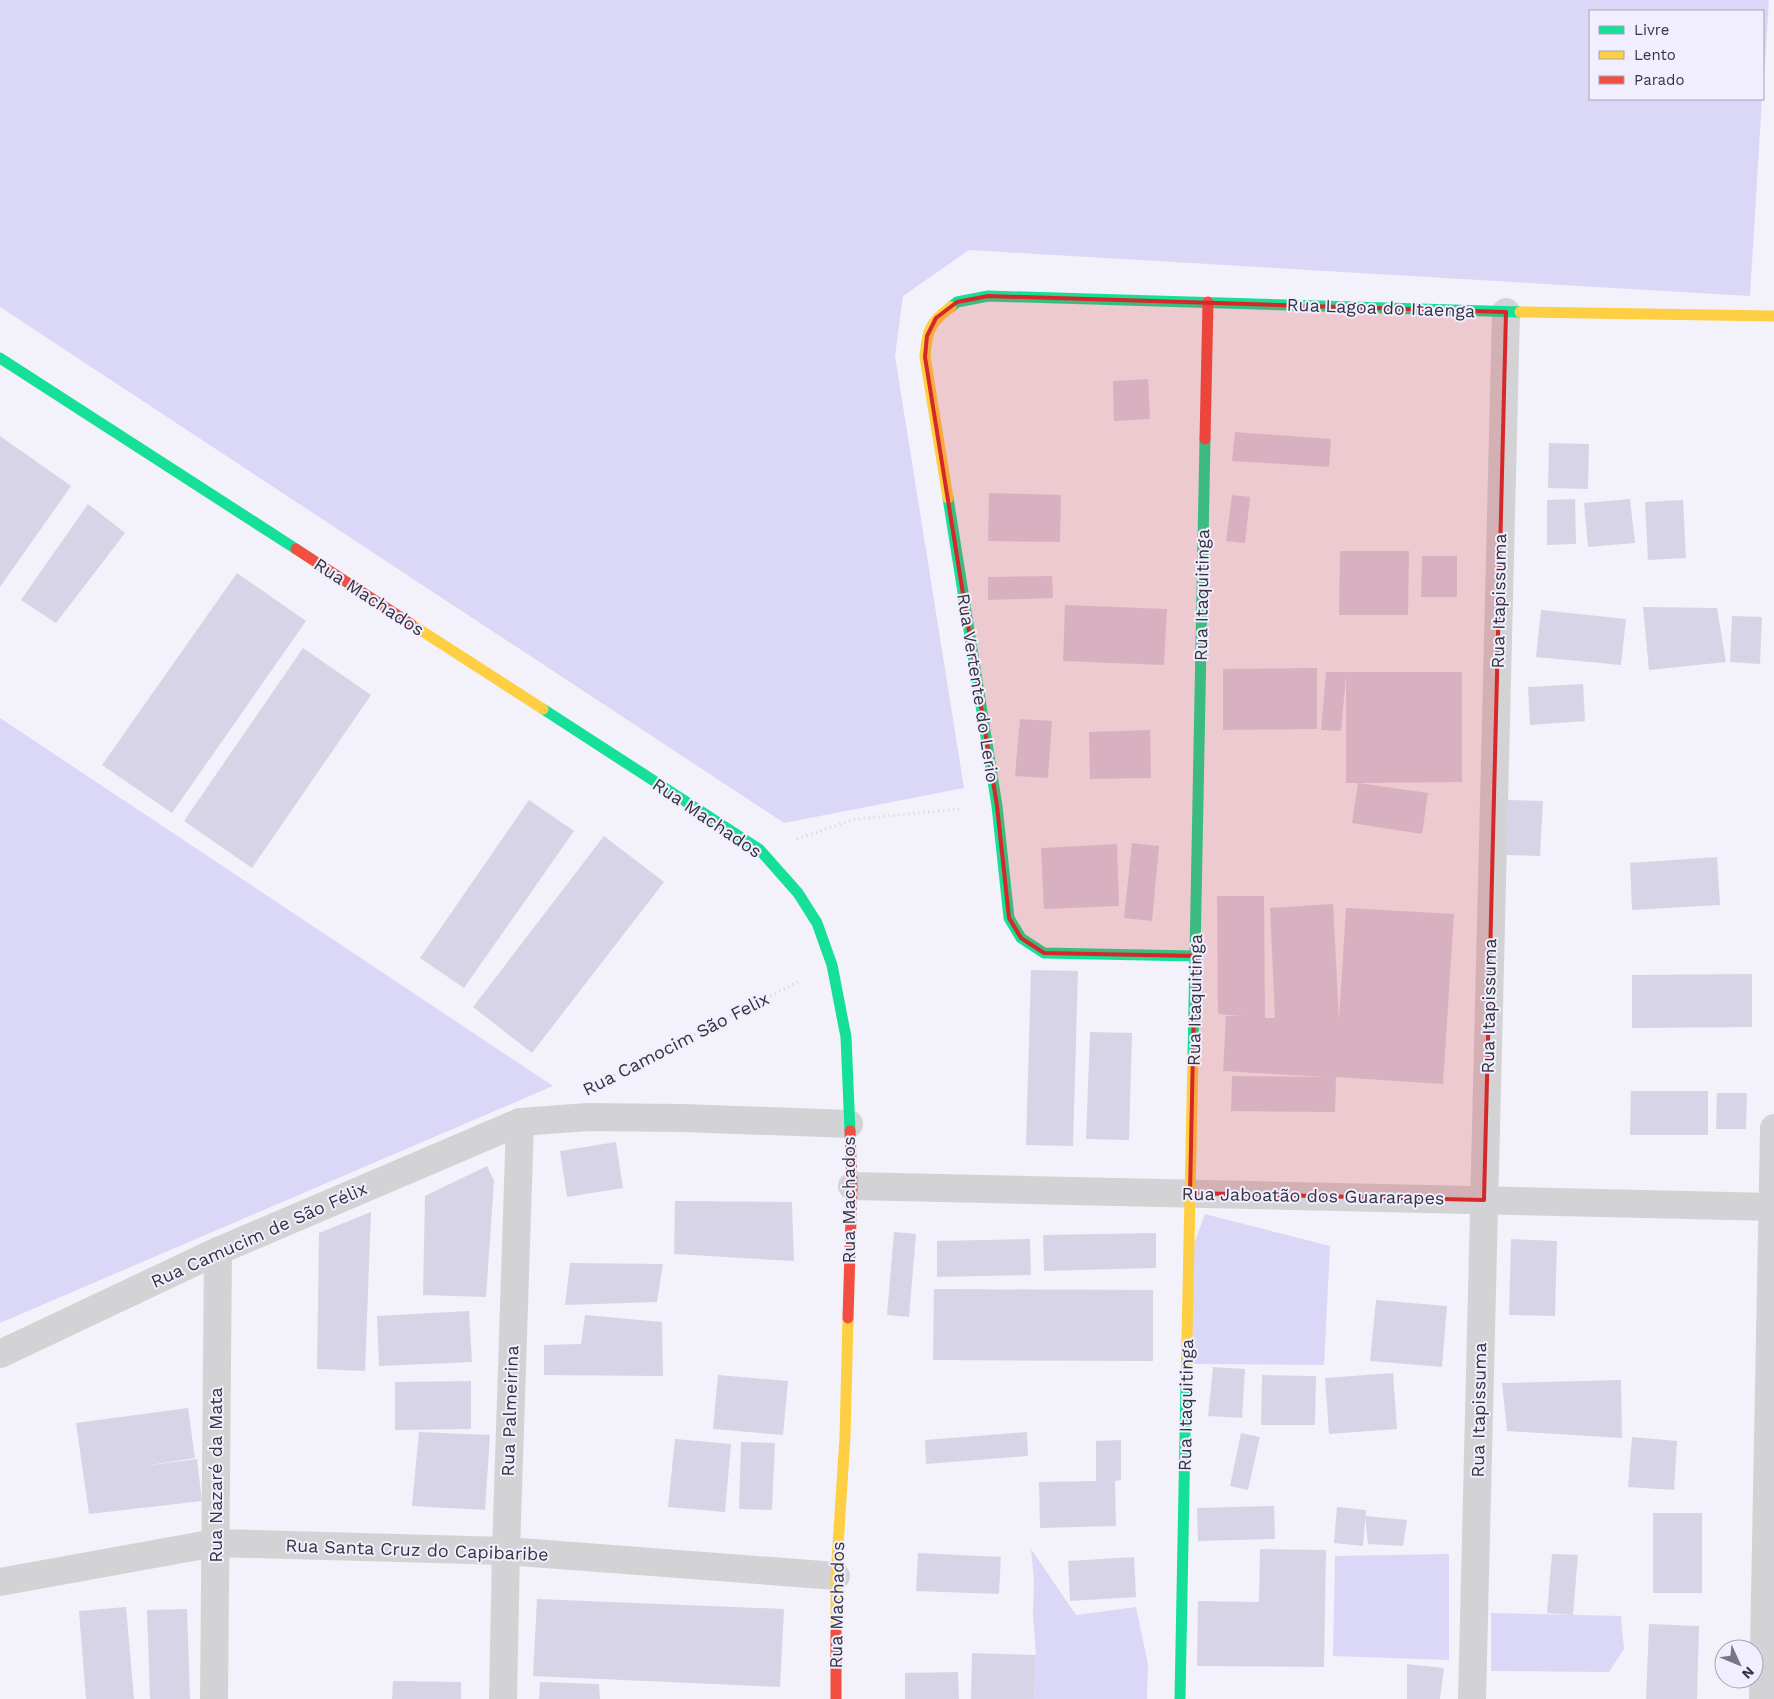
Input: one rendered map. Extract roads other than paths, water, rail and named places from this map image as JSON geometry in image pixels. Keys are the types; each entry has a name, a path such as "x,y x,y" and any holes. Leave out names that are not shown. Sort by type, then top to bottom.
{"street":[{"name":"Rua Lagoa do Itaenga","path":"988,296 1506,312 1774,316"},
{"name":"Rua Vertente do Lerio","path":"988,296 957,302 936,318 927,336 925,357 998,806 1009,918 1021,938 1044,953 1196,956"},
{"name":"Rua Itaquitinga","path":"1180,1699 1208,302"},
{"name":"Rua Itapissuma","path":"1472,1699 1506,312"},
{"name":"Rua Machados","path":"0,358 758,850 798,893 817,923 832,965 846,1037 852,1186 845,1437 836,1576 836,1699"},
{"name":"Rua Camucim de São Félix","path":"0,1354 218,1251 520,1122 588,1117 849,1124"},
{"name":"Rua Palmeirina","path":"503,1699 520,1122"},
{"path":"1763,1699 1774,1128"},
{"name":"Rua Jaboatão dos Guararapes","path":"852,1186 1773,1207"},
{"name":"Rua Nazaré da Mata","path":"214,1699 218,1251"},
{"name":"Rua Santa Cruz do Capibaribe","path":"0,1582 216,1543 506,1551 836,1576"}]}
